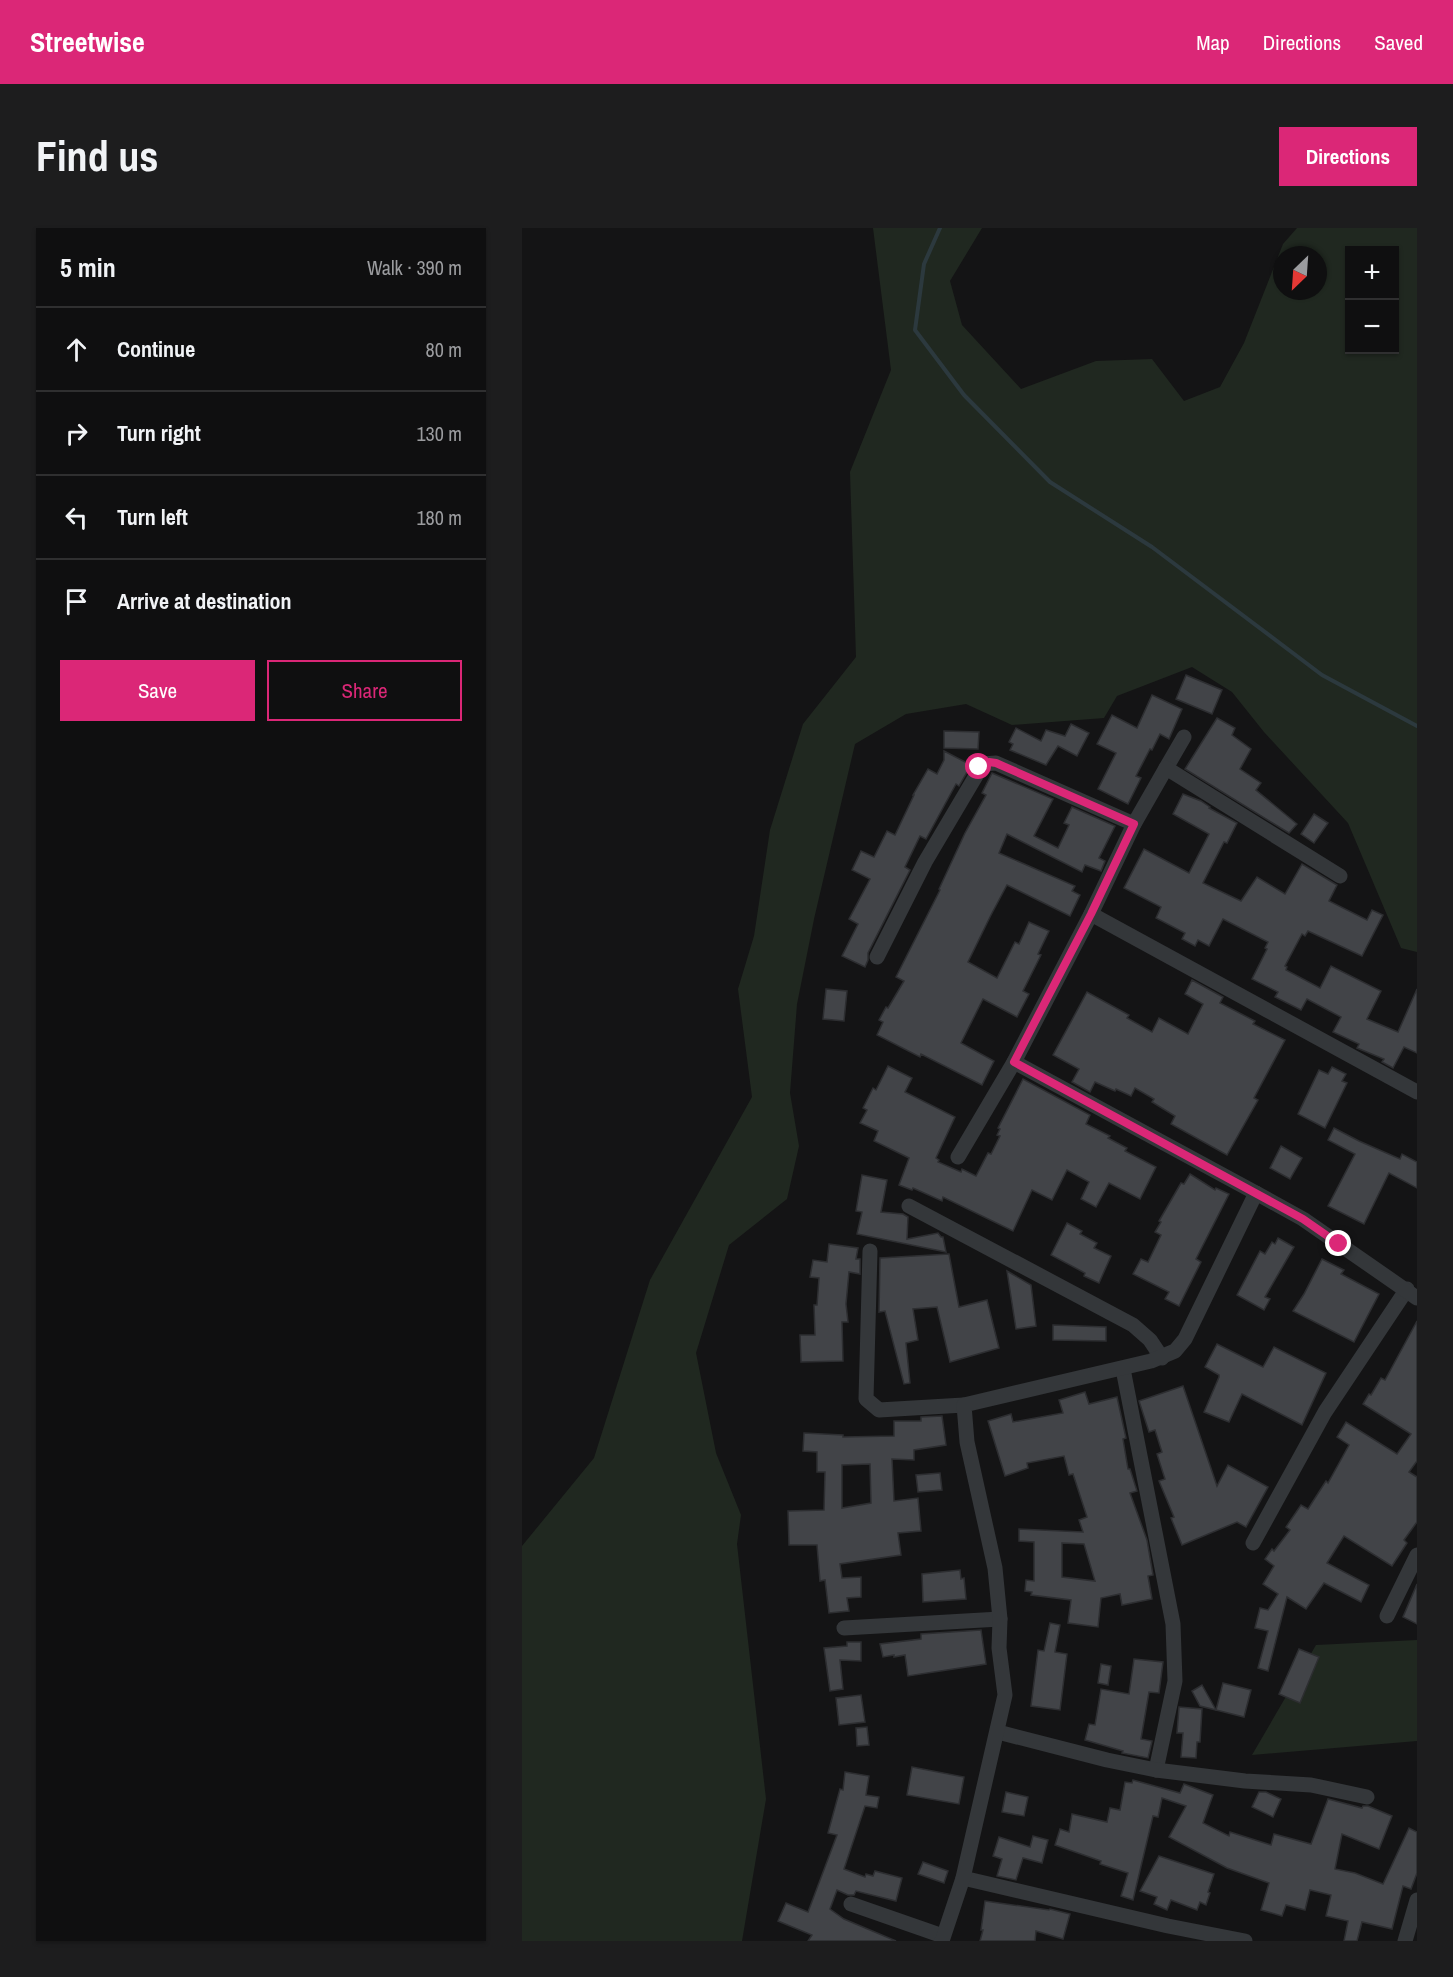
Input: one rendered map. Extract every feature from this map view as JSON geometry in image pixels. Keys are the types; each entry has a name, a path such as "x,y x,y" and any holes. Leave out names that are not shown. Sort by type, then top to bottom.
{"street":[{"path":"958,1157 1014,1062 1091,914 1134,824 1184,737"},
{"path":"877,957 925,862 983,764 996,763 1134,824"},
{"path":"1166,768 1340,876"},
{"path":"1091,914 1417,1092"},
{"path":"1014,1062 1303,1219 1412,1294 1325,1412 1253,1543"},
{"path":"870,1251 866,1399 879,1410 964,1405 1123,1369 1162,1358 1175,1351 1185,1340 1256,1194"},
{"path":"909,1206 1133,1325 1150,1340 1162,1358"},
{"path":"1123,1369 1173,1624 1175,1681 1156,1770"},
{"path":"852,1904 942,1939 963,1878 998,1732 1005,1695 999,1648 1000,1619 995,1568 967,1442 964,1405"},
{"path":"1387,1616 1417,1555"},
{"path":"844,1628 1000,1619"},
{"path":"998,1732 1156,1770 1311,1785 1367,1797"},
{"path":"963,1878 1168,1934 1245,1941"},
{"path":"1405,1941 1417,1900"}],"shaded area":[{"path":"873,228 982,228 950,281 962,325 1021,389 1096,361 1152,359 1184,401 1220,387 1244,343 1273,269 1273,300 1327,300 1327,246 1282,246 1297,228 1417,228 1417,952 1401,948 1348,823 1264,732 1232,692 1192,667 1117,696 1104,718 1012,725 966,704 906,714 855,744 814,919 797,1004 790,1093 799,1146 787,1199 729,1245 696,1353 716,1453 741,1515 737,1544 766,1799 742,1941 522,1941 522,1546 594,1458 650,1280 752,1097 738,989 754,936 770,830 803,724 856,657 850,472 891,370"},
{"path":"1417,1640 1417,1741 1252,1755 1316,1645"}],"building":[{"path":"1186,675 1222,690 1212,714 1176,699"},
{"path":"1152,695 1182,709 1169,739 1160,734 1152,750 1150,749 1136,776 1141,778 1128,804 1098,789 1116,753 1097,744 1112,715 1137,728"},
{"path":"1217,718 1235,728 1232,735 1251,749 1240,769 1261,783 1256,790 1297,824 1289,833 1185,769"},
{"path":"1071,724 1089,733 1077,756 1058,746 1046,765 1010,750 1013,744 1009,742 1016,728 1041,741 1046,730 1065,736"},
{"path":"944,731 979,732 978,749 944,748"},
{"path":"944,751 971,765 959,786 956,784 926,839 920,836 905,867 910,870 868,953 865,967 842,956 858,924 849,919 870,879 852,870 861,851 874,857 887,831 895,835 928,769 937,774 944,760"},
{"path":"992,773 1053,799 1034,836 1058,848 1069,825 1064,823 1072,807 1115,826 1099,858 1105,861 1101,871 1085,865 1082,872 1007,834 999,853 1075,886 1072,891 1080,895 1070,916 1007,885 991,915 968,962 997,978 1015,942 1019,944 1029,922 1049,931 1038,954 1041,955 1023,991 1029,994 1017,1017 983,999 961,1043 994,1061 982,1085 877,1035 883,1022 879,1020 904,981 896,977 940,890 965,833 986,795 982,793"},
{"path":"1183,794 1201,801 1209,808 1237,823 1227,843 1224,842 1203,883 1241,901 1257,877 1285,894 1302,864 1337,885 1329,901 1367,920 1372,910 1383,915 1362,956 1308,931 1305,936 1302,934 1285,966 1286,970 1320,988 1331,966 1381,991 1367,1019 1398,1032 1417,989 1417,1053 1404,1047 1393,1068 1382,1062 1384,1059 1357,1048 1359,1044 1333,1032 1341,1017 1307,999 1301,1010 1275,997 1278,992 1252,979 1267,949 1265,948 1268,942 1223,919 1209,946 1198,940 1195,946 1182,939 1185,933 1156,918 1161,907 1124,888 1144,849 1189,873 1209,834 1173,814"},
{"path":"1314,814 1328,823 1314,843 1301,834"},
{"path":"1192,980 1223,997 1220,1003 1255,1021 1253,1024 1285,1040 1254,1098 1258,1100 1227,1155 1171,1124 1175,1116 1152,1102 1154,1099 1135,1088 1131,1096 1095,1082 1090,1092 1072,1082 1079,1069 1053,1055 1087,992 1129,1015 1127,1018 1152,1032 1159,1018 1188,1034 1203,1004 1185,994"},
{"path":"826,989 847,991 844,1021 823,1019"},
{"path":"888,1066 912,1078 905,1092 955,1117 936,1158 938,1162 961,1172 962,1169 976,1176 988,1153 991,1154 1000,1136 997,1135 1000,1129 998,1128 1023,1079 1090,1115 1086,1124 1110,1136 1108,1138 1127,1148 1125,1151 1156,1167 1140,1199 1109,1183 1096,1207 1081,1199 1089,1182 1067,1170 1052,1200 1032,1190 1013,1231 943,1197 942,1201 913,1188 912,1190 899,1185 909,1158 874,1141 878,1131 860,1123 867,1110 863,1108 873,1088 876,1090"},
{"path":"1332,1067 1346,1074 1342,1081 1347,1083 1325,1128 1298,1114 1319,1070 1328,1074"},
{"path":"1334,1128 1400,1159 1402,1154 1417,1162 1417,1188 1389,1173 1364,1224 1328,1206 1355,1154 1328,1140"},
{"path":"1281,1146 1302,1158 1290,1179 1270,1168"},
{"path":"1190,1174 1215,1190 1216,1188 1229,1194 1196,1259 1201,1262 1179,1306 1165,1299 1169,1292 1133,1274 1141,1259 1148,1262 1161,1235 1155,1232 1161,1222 1159,1221 1181,1183 1184,1184"},
{"path":"862,1175 887,1180 881,1212 903,1214 908,1217 907,1239 938,1233 943,1237 946,1252 857,1234 862,1212 856,1211"},
{"path":"1067,1223 1082,1231 1080,1234 1097,1243 1094,1248 1111,1256 1099,1283 1051,1255"},
{"path":"1278,1238 1294,1247 1265,1297 1270,1299 1264,1310 1237,1295 1260,1251 1265,1254 1272,1242 1275,1244"},
{"path":"829,1244 858,1248 856,1259 860,1259 860,1274 849,1272 846,1304 848,1322 842,1322 843,1361 801,1362 800,1335 815,1335 814,1305 817,1305 819,1278 810,1277 813,1260 827,1262"},
{"path":"949,1254 959,1307 987,1300 999,1348 950,1362 937,1307 913,1309 918,1340 906,1343 910,1383 904,1384 885,1311 879,1312 880,1258"},
{"path":"1322,1259 1344,1270 1341,1274 1379,1294 1354,1342 1293,1311"},
{"path":"1007,1271 1031,1285 1036,1326 1016,1329"},
{"path":"1417,1321 1417,1461 1409,1472 1417,1477 1417,1522 1404,1540 1407,1543 1392,1566 1344,1536 1327,1563 1369,1585 1361,1602 1324,1583 1306,1609 1287,1597 1268,1671 1258,1668 1268,1631 1255,1628 1260,1608 1268,1610 1278,1594 1263,1584 1274,1566 1265,1559 1290,1530 1286,1527 1301,1505 1308,1509 1326,1481 1328,1483 1349,1445 1337,1437 1346,1422 1397,1454 1411,1434 1363,1404 1381,1378 1385,1380"},
{"path":"1053,1325 1106,1327 1106,1341 1053,1340"},
{"path":"1217,1344 1263,1367 1274,1347 1326,1373 1302,1425 1242,1394 1229,1422 1204,1412 1219,1377 1205,1367"},
{"path":"1183,1386 1217,1486 1228,1465 1268,1487 1246,1527 1237,1522 1182,1545 1171,1518 1174,1517 1159,1481 1165,1479 1157,1454 1162,1452 1155,1430 1149,1432 1139,1401"},
{"path":"1085,1392 1089,1404 1117,1397 1126,1438 1123,1439 1128,1469 1130,1469 1137,1491 1130,1493 1147,1540 1153,1575 1148,1576 1152,1599 1122,1605 1120,1594 1101,1598 1098,1627 1068,1623 1071,1600 1031,1595 1032,1592 1025,1591 1026,1580 1034,1581 1034,1542 1019,1541 1019,1529 1083,1532 1079,1520 1087,1517 1073,1474 1069,1475 1064,1456 1027,1463 1028,1468 1005,1476 988,1421 1011,1414 1013,1422 1063,1413 1059,1400","holes":["1062,1543 1084,1544 1095,1581 1062,1577"]},
{"path":"942,1416 946,1445 914,1450 914,1460 892,1459 894,1501 918,1498 921,1531 898,1533 901,1555 840,1564 842,1578 861,1577 861,1597 847,1598 849,1611 829,1613 825,1580 820,1581 817,1545 789,1545 788,1511 824,1510 825,1472 817,1472 817,1452 803,1451 804,1433 843,1435 843,1437 894,1436 894,1421 921,1421 921,1417","holes":["870,1464 871,1503 842,1508 842,1465"]},
{"path":"940,1473 942,1490 918,1492 916,1475"},
{"path":"960,1570 961,1579 964,1578 966,1599 923,1602 922,1574"},
{"path":"1417,1584 1417,1624 1403,1617"},
{"path":"1050,1623 1060,1625 1055,1652 1067,1654 1060,1710 1031,1706 1038,1650 1044,1651"},
{"path":"981,1630 986,1664 908,1676 905,1655 883,1657 880,1644 921,1639 921,1634"},
{"path":"847,1642 861,1642 861,1661 840,1660 843,1689 830,1691 824,1648 847,1646"},
{"path":"1299,1649 1319,1657 1300,1703 1279,1694"},
{"path":"1134,1659 1163,1662 1159,1693 1149,1692 1141,1739 1152,1741 1148,1758 1122,1753 1123,1751 1085,1740 1089,1724 1095,1725 1101,1689 1129,1694"},
{"path":"1101,1664 1111,1666 1108,1685 1098,1683"},
{"path":"1223,1683 1251,1690 1244,1717 1216,1710"},
{"path":"1202,1685 1216,1710 1200,1706 1192,1691"},
{"path":"861,1695 865,1722 839,1725 836,1698"},
{"path":"1179,1707 1202,1709 1200,1742 1197,1742 1196,1758 1181,1757 1183,1733 1177,1733"},
{"path":"867,1727 869,1745 857,1746 856,1728"},
{"path":"912,1767 964,1777 959,1804 907,1795"},
{"path":"845,1772 869,1776 866,1795 879,1797 877,1808 865,1806 844,1869 865,1877 866,1874 873,1876 875,1871 902,1878 896,1901 856,1891 854,1895 848,1895 837,1890 830,1909 844,1919 896,1941 808,1941 812,1935 778,1921 786,1903 808,1912 837,1835 828,1833 840,1789 843,1790"},
{"path":"1133,1780 1180,1793 1184,1784 1213,1795 1203,1823 1229,1836 1230,1832 1271,1845 1274,1834 1311,1844 1328,1799 1362,1808 1368,1806 1392,1816 1379,1849 1342,1834 1335,1869 1355,1873 1383,1884 1409,1828 1417,1832 1417,1873 1411,1889 1403,1886 1392,1929 1362,1922 1357,1941 1344,1941 1348,1921 1326,1916 1331,1895 1310,1890 1305,1910 1286,1905 1282,1916 1261,1910 1269,1883 1227,1868 1169,1837 1186,1806 1162,1798 1158,1817 1153,1816 1133,1900 1121,1896 1128,1873 1055,1845 1060,1829 1069,1832 1072,1814 1107,1822 1110,1808 1120,1810 1125,1782 1132,1783"},
{"path":"1006,1792 1028,1797 1024,1816 1002,1812"},
{"path":"1259,1792 1266,1792 1281,1799 1273,1817 1252,1807"},
{"path":"1033,1836 1048,1840 1042,1863 1023,1858 1016,1880 997,1876 1002,1859 993,1856 999,1837 1030,1847"},
{"path":"1159,1856 1214,1874 1206,1905 1200,1902 1197,1910 1171,1900 1167,1910 1154,1904 1157,1897 1140,1891"},
{"path":"923,1862 948,1871 944,1883 918,1874"},
{"path":"985,1901 1050,1909 1070,1914 1063,1939 1036,1931 1035,1941 980,1941"}],"waterway":[{"path":"940,228 924,264 915,330 964,395 1050,482 1152,547 1322,675 1417,726"}],"route":[{"path":"979,767 989,762 996,763 1134,824 1091,914 1014,1062 1303,1219 1339,1244"}]}
